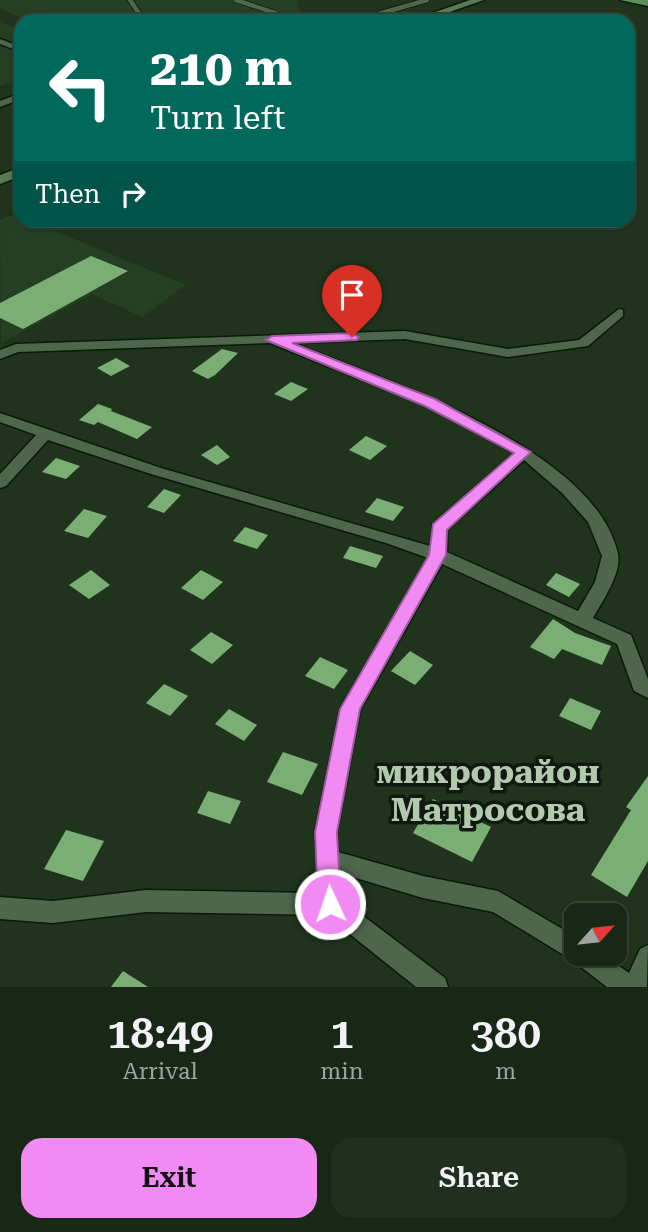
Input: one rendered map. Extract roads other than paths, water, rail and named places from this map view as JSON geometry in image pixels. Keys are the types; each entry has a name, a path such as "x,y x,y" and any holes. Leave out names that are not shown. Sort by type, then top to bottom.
{"main road":[{"path":"436,14 479,0"},
{"path":"625,0 648,3"}],"street":[{"path":"0,355 16,348 405,335 508,353 583,343 619,313"},
{"path":"272,340 430,402 524,452 568,489 595,520 610,556 604,582 582,621"},
{"path":"0,417 156,471 392,539 438,555 625,640 641,685 648,690"},
{"path":"0,483 45,434"},
{"path":"330,904 326,832 350,709 438,555 439,528 524,452"},
{"path":"327,859 423,887 498,902 564,943"},
{"path":"0,908 52,912 145,901 330,904 436,987"},
{"path":"635,987 648,957"},
{"path":"598,966 628,987"}],"lane":[{"path":"130,0 140,14"},
{"path":"236,0 278,14"},
{"path":"381,14 427,0"}],"district":[{"name":"микрорайон Матросова","path":"488,790"}]}
